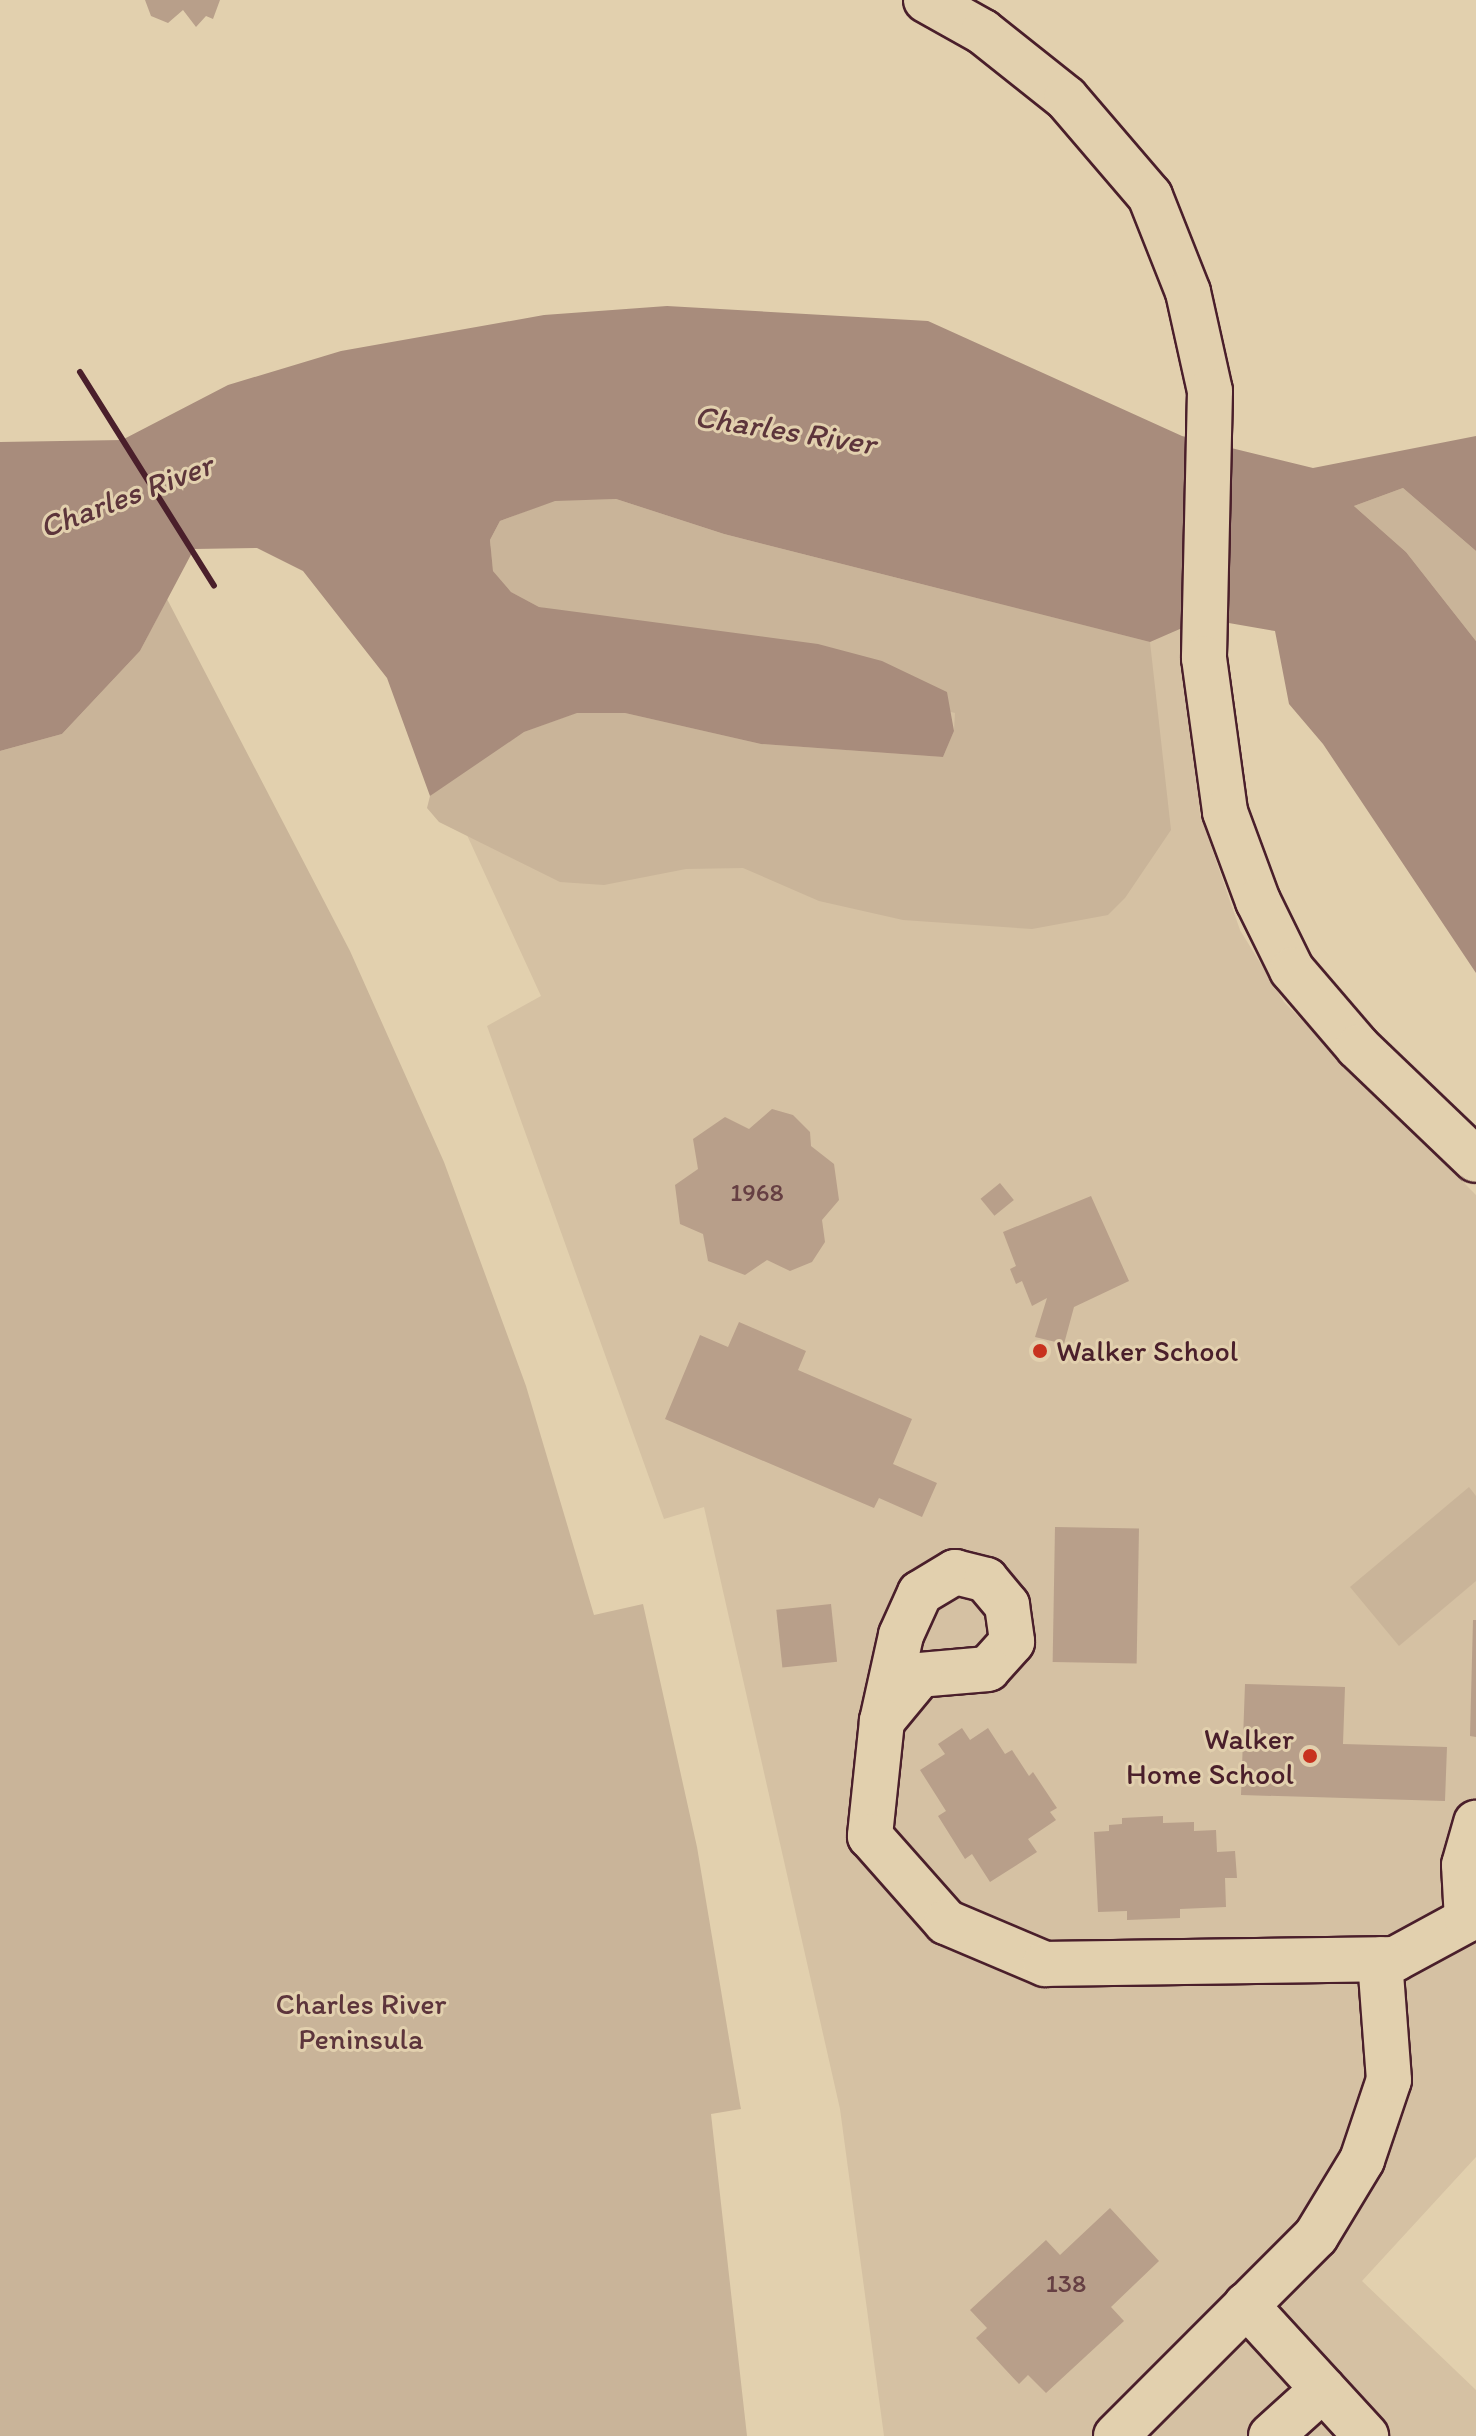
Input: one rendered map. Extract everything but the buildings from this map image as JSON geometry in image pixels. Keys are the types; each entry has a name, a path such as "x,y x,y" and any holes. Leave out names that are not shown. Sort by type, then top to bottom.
{"main road":[{"path":"926,0 980,16 1066,98 1150,196 1188,292 1210,391 1204,658 1225,812 1258,901 1292,970 1358,1047 1474,1155"},
{"path":"882,1721 870,1836 946,1922 1045,1964 1395,1959 1472,1918 1464,1865 1476,1823"},
{"path":"1116,2436 1316,2236 1362,2160 1389,2080 1380,1959"},
{"path":"1246,2305 1366,2436"},
{"path":"1271,2436 1323,2389"}],"shaded area":[{"name":"Walker School","path":"328,533 858,576 1056,611 1197,618 1194,737 1200,814 1240,930 1284,1002 1476,1195 1476,2157 1362,2281 1476,2390 1476,2436 884,2436 840,2109 704,1507 664,1519 487,1026 541,996"}],"green space":[{"path":"1403,488 1476,551 1476,641 1406,552 1354,506"},
{"path":"616,499 724,534 1150,642 1171,830 1125,898 1108,915 1032,929 903,920 819,901 743,868 686,869 604,885 560,882 439,822 427,808 430,796 449,780 524,732 576,713 625,713 761,744 943,757 954,731 955,713 603,619 539,607 511,592 493,571 490,540 500,521 555,500"},
{"name":"Charles River Peninsula","path":"167,599 350,951 444,1162 526,1386 594,1615 643,1604 697,1847 741,2109 711,2114 747,2436 0,2436 0,751 62,734 140,651"},
{"path":"1469,1487 1476,1496 1476,1581 1399,1646 1350,1587"}],"water":[{"name":"Charles River","path":"667,306 928,321 1182,436 1313,468 1476,436 1476,551 1403,488 1354,506 1406,552 1476,641 1476,973 1323,744 1289,704 1275,631 1223,622 1189,625 1150,642 724,534 616,499 555,501 500,521 490,540 493,571 511,592 539,607 818,644 882,661 947,692 954,731 943,757 761,744 625,713 577,713 524,732 430,796 387,678 303,571 257,548 194,549 140,651 62,734 0,751 0,442 122,440 228,385 341,351 544,315"}],"railway":[{"path":"80,372 214,586"}],"place":[{"name":"Walker School","path":"1040,1351"},
{"name":"Walker Home School","path":"1310,1756"}]}
